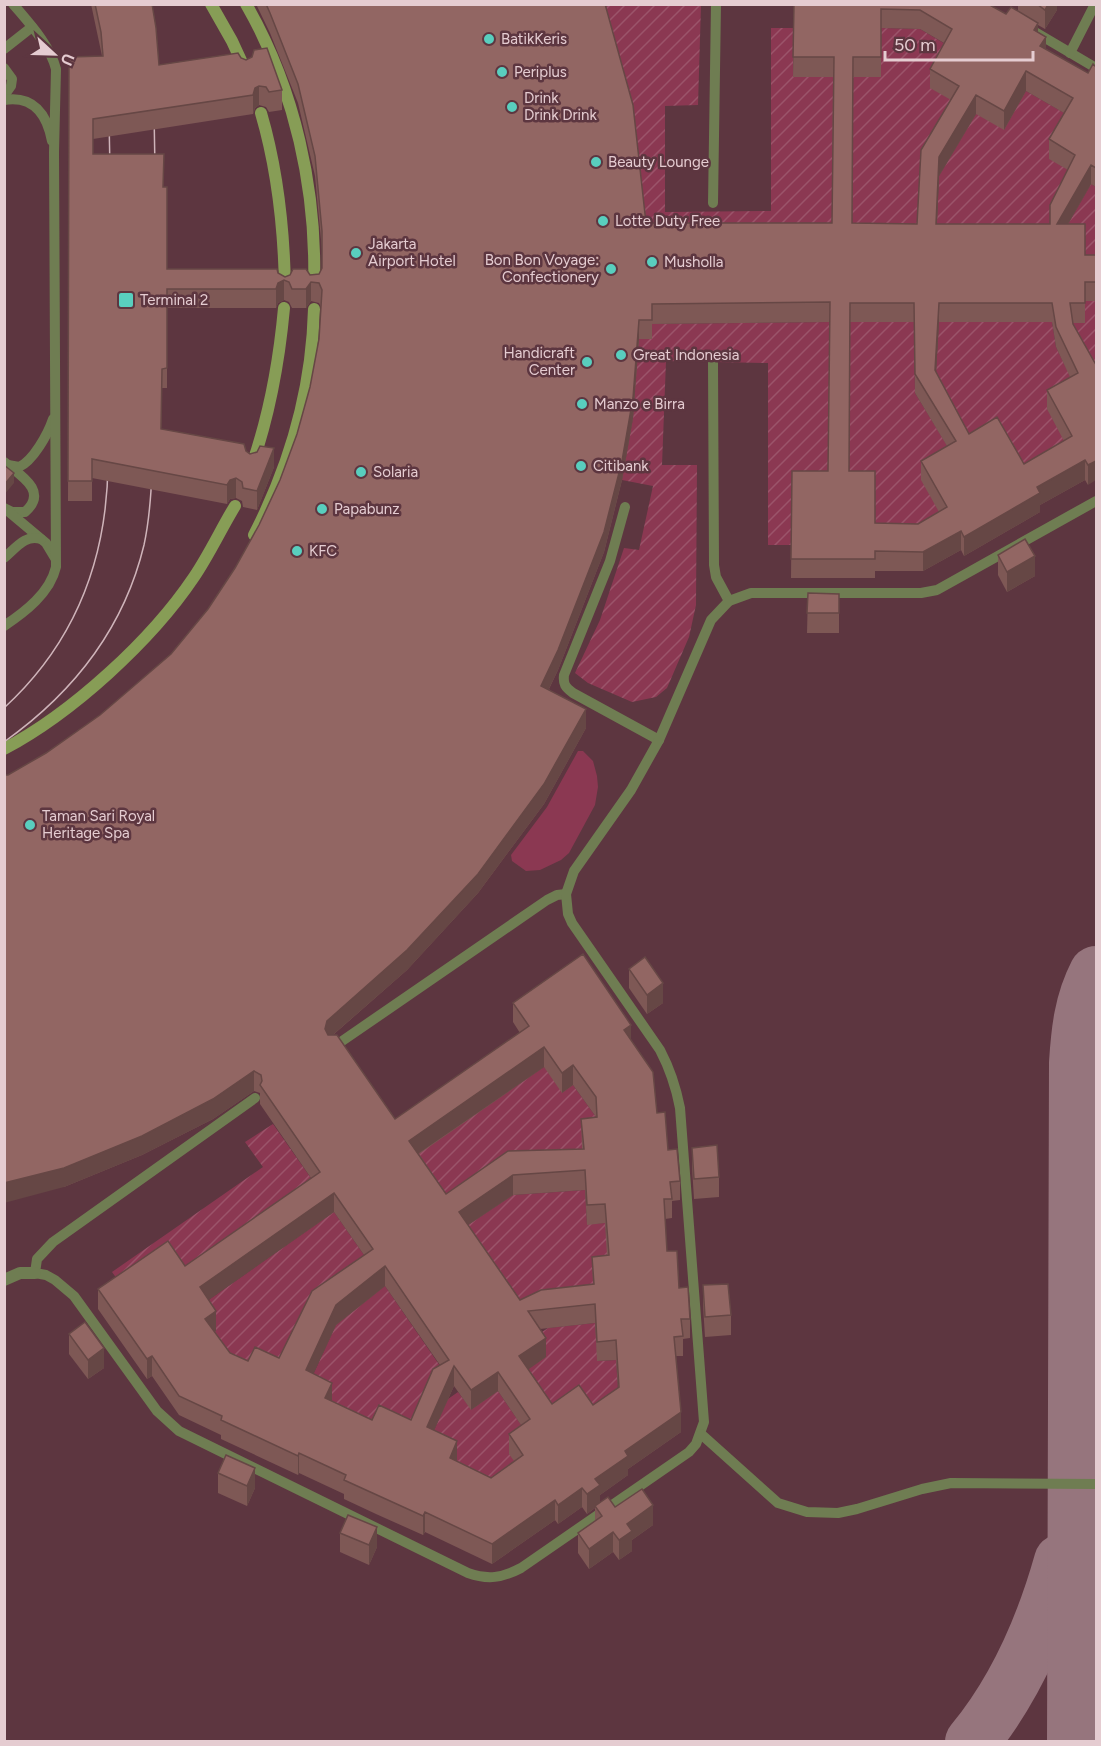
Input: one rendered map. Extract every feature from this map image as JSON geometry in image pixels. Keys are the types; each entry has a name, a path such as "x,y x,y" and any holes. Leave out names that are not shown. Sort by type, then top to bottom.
{"street":[{"path":"212,4 246,71"},
{"path":"246,4 271,53 287,96 297,134 308,185 314,234 315,287"},
{"path":"261,113 278,185 284,236 285,288"},
{"path":"252,465 265,427 275,384 284,308"},
{"path":"250,544 282,470 296,428 308,374 314,309"},
{"path":"4,748 71,704 103,679 141,640 194,578 235,506"},
{"path":"6,1276 35,1273"}],"lane":[{"path":"4,626 32,604 50,584 54,576 56,561 54,152 56,69 52,56 13,4"},
{"path":"713,203 716,4"},
{"path":"1070,53 1095,4"},
{"path":"4,49 32,27"},
{"path":"1029,28 1096,68"},
{"path":"4,68 12,79 4,98 30,102 41,112 51,135 54,152"},
{"path":"713,363 714,565 716,577 729,602"},
{"path":"6,463 19,468 28,462 45,437 55,413"},
{"path":"4,508 18,513 25,512 33,504 34,497 31,484 6,463"},
{"path":"255,1098 53,1242 38,1259 35,1273 55,1280 74,1296 157,1411 166,1422 179,1431 468,1573 494,1579 521,1568 689,1452 701,1434 704,1422 680,1108 676,1087 669,1066 660,1050 568,915 566,894 580,860 631,790 679,698 711,620 729,602 751,593 914,593 937,590 1096,501"},
{"path":"625,507 610,561 564,675 564,683 566,688 573,693 659,740"},
{"path":"4,508 43,540 51,549 56,561"},
{"path":"4,558 23,540 33,537 43,540"},
{"path":"332,1048 547,900 556,895 566,894"},
{"path":"701,1434 778,1503 807,1512 838,1513 922,1489 951,1484 1096,1484"}],"shaded area":[{"path":"600,5 701,5 698,105 665,106 665,212 771,211 771,28 793,28 793,77 834,77 832,243 646,242"},
{"path":"881,28 920,29 952,48 959,105 917,243 852,243 853,77 881,76"},
{"path":"1026,91 1073,118 1075,175 1050,225 936,243 939,176 976,114"},
{"path":"1091,184 1096,187 1096,275 1067,226"},
{"path":"1085,301 1096,301 1096,382 1070,323"},
{"path":"830,322 828,490 791,545 768,545 768,363 666,361 662,465 697,465 696,605 689,637 667,688 656,697 632,702 588,683 575,673 600,620 624,548 639,550 653,486 622,480 633,418 638,339 652,339 652,324"},
{"path":"850,322 914,322 915,393 956,460 947,526 875,542 849,490"},
{"path":"939,322 1052,322 1056,347 1078,392 1072,456 1024,483 969,453 935,390"},
{"path":"578,751 583,751 593,761 598,787 595,805 569,853 561,860 540,870 526,871 512,861 511,855 547,807"},
{"path":"544,1067 573,1085 596,1117 597,1137 584,1168 446,1213 409,1160"},
{"path":"273,1124 320,1191 185,1285 125,1290 112,1272 263,1167 245,1142"},
{"path":"585,1190 587,1224 605,1223 609,1275 594,1304 520,1320 459,1231 513,1195"},
{"path":"334,1212 373,1268 279,1377 230,1372 200,1306"},
{"path":"385,1286 449,1379 411,1439 306,1390 336,1325"},
{"path":"595,1323 598,1361 616,1360 619,1406 552,1423 519,1376 533,1338 548,1328"},
{"path":"498,1391 530,1438 523,1474 491,1497 427,1446 448,1399 458,1392 471,1409"}],"building":[{"path":"95,4 152,4 159,65 238,53 246,60 252,57 254,50 267,48 282,90 269,92 266,87 259,86 255,88 253,95 93,119 93,154 164,154 163,187 167,187 167,269 277,269 278,273 285,277 290,275 293,269 306,269 310,275 319,274 322,268 322,231 315,156 298,84 266,4 605,4 633,105 646,223 832,223 834,57 793,57 794,4 988,4 1006,14 1011,7 1038,23 1034,30 1046,37 1040,46 1088,73 1093,64 1096,67 1096,168 1091,165 1057,224 1085,224 1085,255 1096,255 1096,282 1085,282 1085,303 1070,303 1073,324 1096,362 1096,461 1088,465 1085,460 1037,487 1040,493 964,537 961,531 923,552 875,551 875,559 791,559 792,471 828,471 830,302 652,304 652,320 639,320 633,398 622,461 604,532 558,650 541,686 586,709 544,784 478,874 407,950 327,1021 325,1029 328,1035 337,1035 395,1119 529,1026 513,1003 583,954 631,1025 624,1030 653,1072 657,1113 665,1112 668,1150 677,1149 680,1181 670,1182 672,1199 664,1199 667,1251 677,1251 679,1288 688,1287 690,1319 681,1319 683,1336 674,1337 681,1412 625,1451 628,1456 595,1479 600,1485 587,1494 582,1488 558,1505 555,1500 492,1544 425,1512 423,1516 344,1480 346,1475 299,1453 298,1456 221,1420 222,1416 179,1396 152,1356 147,1359 98,1289 168,1241 185,1266 320,1172 260,1085 261,1075 254,1071 213,1099 142,1136 64,1168 4,1183 4,775 8,775 46,753 100,715 171,654 208,609 235,568 259,525 280,480 297,434 310,387 319,339 322,290 319,283 311,282 306,289 292,289 289,282 284,280 278,283 276,289 167,289 167,368 162,369 161,429 244,444 246,451 250,454 257,452 260,446 274,448 257,491 243,488 242,482 236,478 230,480 227,485 92,459 92,481 68,481 69,57 103,56","holes":["881,9 920,10 952,29 930,69 959,86 921,150 917,224 852,223 853,57 881,57","1026,71 1073,98 1049,139 1075,155 1050,205 1050,224 936,224 939,157 976,95 1004,111","850,303 914,303 915,374 956,441 921,461 947,507 918,524 875,523 875,471 849,471","939,303 1052,303 1056,327 1078,373 1047,390 1072,436 1024,464 997,417 969,434 935,370","544,1047 562,1073 573,1065 596,1097 597,1117 581,1119 584,1149 508,1151 446,1194 409,1141","585,1170 587,1205 605,1204 609,1255 592,1257 594,1284 541,1290 520,1300 459,1212 513,1175","334,1193 373,1249 312,1291 279,1358 255,1347 248,1361 230,1353 205,1319 216,1311 200,1287","385,1266 449,1360 433,1369 411,1420 379,1405 372,1420 325,1398 332,1383 306,1370 336,1305","595,1304 597,1342 616,1340 619,1387 593,1405 579,1385 552,1404 519,1356 546,1338 528,1311","454,1366 471,1390 498,1372 530,1419 509,1434 523,1455 491,1478 450,1458 457,1441 427,1427"]},
{"path":"1037,4 1048,4 1045,10"},
{"path":"4,465 14,473 4,485"},
{"path":"1025,539 1035,556 1007,572 998,555"},
{"path":"808,593 839,594 839,613 807,613"},
{"path":"645,957 663,983 647,995 629,969"},
{"path":"717,1145 719,1177 694,1179 692,1148"},
{"path":"728,1284 731,1315 705,1317 703,1285"},
{"path":"85,1322 104,1348 88,1360 69,1334"},
{"path":"226,1455 255,1468 247,1486 218,1473"},
{"path":"642,1489 653,1505 627,1524 632,1531 619,1540 613,1532 589,1549 578,1533 602,1516 595,1506 608,1497 615,1507"},
{"path":"348,1515 377,1527 369,1545 340,1533"}],"taxiway":[{"path":"1074,1742 1076,1063 1081,1017 1096,973"},
{"path":"972,1742 1002,1701 1026,1656 1046,1609 1061,1561"}],"tram line":[{"path":"154,112 155,169"},
{"path":"109,119 110,170"},
{"path":"4,708 29,683 50,656 83,597 94,566 101,533 108,464"},
{"path":"4,742 29,723 73,680 109,631 135,575 144,545 150,509 152,472"}],"place":[{"name":"BatikKeris","path":"489,39"},
{"name":"Periplus","path":"502,72"},
{"name":"Drink Drink Drink","path":"512,107"},
{"name":"Beauty Lounge","path":"596,162"},
{"name":"Lotte Duty Free","path":"603,221"},
{"name":"Jakarta Airport Hotel","path":"356,253"},
{"name":"Musholla","path":"652,262"},
{"name":"Bon Bon Voyage: Confectionery","path":"611,269"},
{"name":"Terminal 2","path":"126,300"},
{"name":"Great Indonesia","path":"621,355"},
{"name":"Handicraft Center","path":"587,362"},
{"name":"Manzo e Birra","path":"582,404"},
{"name":"Citibank","path":"581,466"},
{"name":"Solaria","path":"361,472"},
{"name":"Papabunz","path":"322,509"},
{"name":"KFC","path":"297,551"},
{"name":"Taman Sari Royal Heritage Spa","path":"30,825"}]}
